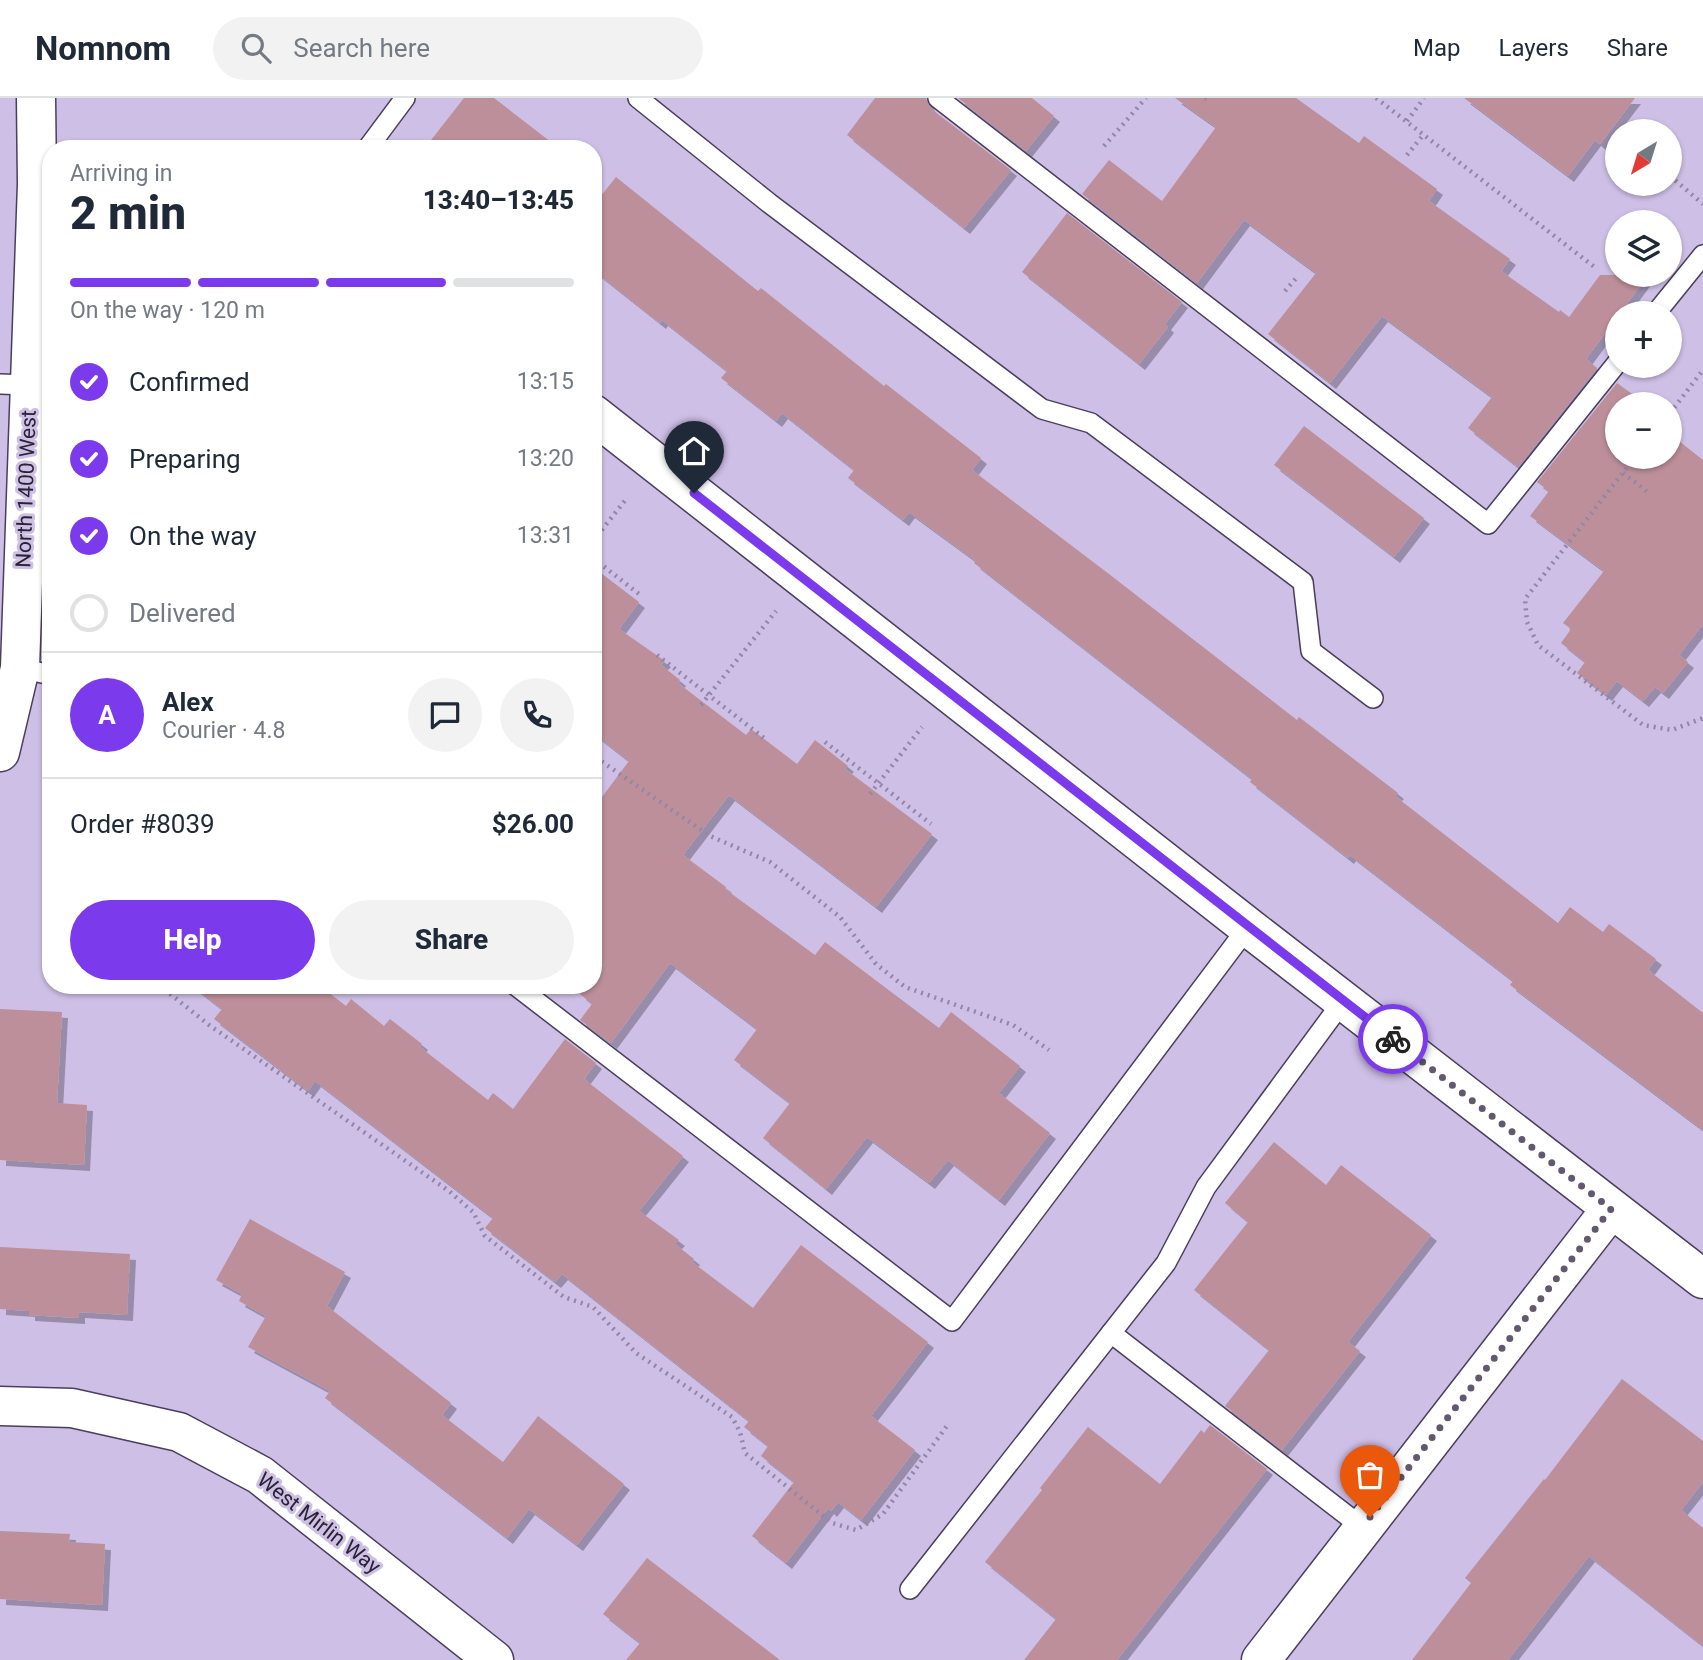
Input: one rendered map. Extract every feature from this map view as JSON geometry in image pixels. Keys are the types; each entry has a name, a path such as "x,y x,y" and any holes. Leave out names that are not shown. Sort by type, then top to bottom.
{"street":[{"name":"North 1400 West","path":"37,98 42,160"},
{"name":"North 1400 West","path":"0,752 35,671 15,385 42,199"},
{"path":"602,421 1703,1279"},
{"path":"1261,1660 1611,1209"},
{"name":"West Mirlin Way","path":"0,1406 72,1408 179,1433 260,1475 494,1660"}],"lane":[{"path":"374,140 405,98"},
{"path":"638,98 769,203 1042,409 1091,423 1304,582 1311,651 1373,698"},
{"path":"938,98 1488,524 1605,378"},
{"path":"1666,301 1703,255"},
{"path":"527,994 952,1321 1248,927"},
{"path":"910,1590 1166,1263 1206,1187 1343,1001"},
{"path":"1111,1333 1362,1527"}],"path":[{"path":"1104,146 1146,98"},
{"path":"1376,98 1597,269"},
{"path":"1407,121 1424,98"},
{"path":"1407,155 1424,134"},
{"path":"1682,186 1703,204"},
{"path":"1284,291 1298,276"},
{"path":"1682,397 1703,369"},
{"path":"1626,469 1525,599 1527,622 1538,645 1643,725 1672,730 1703,718"},
{"path":"1623,473 1648,492"},
{"path":"602,530 628,497"},
{"path":"602,565 639,594"},
{"path":"701,705 776,610"},
{"path":"657,655 764,738"},
{"path":"870,794 922,726"},
{"path":"825,742 931,824"},
{"path":"602,762 710,836 770,862 840,916 876,964 905,987 1013,1025 1049,1050"},
{"path":"170,994 209,1025 449,1191 474,1212 485,1236 494,1244 564,1297 593,1307 636,1353 732,1417 740,1432 745,1453 832,1523 856,1530 883,1514 949,1423"}],"building":[{"path":"464,98 494,98 548,140 431,140"},
{"path":"875,98 926,98 930,108 1011,170 964,228 847,135"},
{"path":"958,98 1032,98 1054,116 1026,151"},
{"path":"1175,98 1296,98 1359,143 1364,136 1437,189 1429,201 1510,259 1501,271 1559,312 1560,310 1569,317 1600,275 1605,275 1605,287 1639,287 1629,301 1605,301 1605,333 1586,359 1597,368 1518,467 1468,428 1492,397 1382,316 1330,383 1268,334 1316,273 1244,220 1197,283 1082,194 1109,160 1162,201 1216,127"},
{"path":"1464,98 1635,98 1619,119 1605,119 1605,137 1600,144 1595,140 1568,176"},
{"path":"616,177 758,291 761,288 884,386 886,384 981,458 972,470 1297,720 1299,717 1398,793 1395,796 1558,923 1570,907 1603,932 1609,924 1656,959 1648,970 1703,1013 1703,1130 1510,985 1513,981 1350,855 1348,858 1250,782 1252,779 974,563 976,561 909,512 903,520 848,478 854,470 782,413 776,421 721,378 727,371 602,277 602,195"},
{"path":"1067,213 1182,302 1165,324 1168,327 1139,364 1022,272"},
{"path":"1617,383 1629,392 1610,392"},
{"path":"1605,398 1605,469 1682,469 1682,443 1703,460 1703,624 1679,655 1688,662 1663,693 1655,687 1643,701 1617,681 1606,695 1577,673 1585,662 1561,643 1571,629 1563,623 1604,571 1530,516 1549,491 1537,482"},
{"path":"1304,426 1424,518 1394,557 1274,465"},
{"path":"602,574 639,602 619,629 665,661 661,665 680,680 678,683 746,735 751,729 797,764 815,740 848,766 845,769 932,834 876,907 729,795 683,855 815,955 825,942 939,1028 951,1012 1020,1066 999,1093 1050,1133 999,1200 948,1160 929,1183 867,1137 826,1189 763,1138 790,1103 734,1060 757,1029 670,963 611,1043 580,1020 592,1004 580,994 602,994 602,797 629,761 602,740"},
{"path":"203,994 331,994 346,1006 351,999 384,1026 390,1019 422,1044 420,1047 488,1100 493,1093 513,1109 565,1039 596,1063 584,1079 683,1156 639,1211 679,1240 675,1244 694,1259 692,1262 753,1308 801,1245 928,1342 871,1416 915,1450 861,1520 838,1502 831,1511 828,1508 786,1563 752,1536 794,1482 761,1456 768,1446 744,1427 749,1421 562,1274 555,1282 485,1228 493,1218 315,1081 308,1091 214,1019 222,1009"},
{"path":"0,1009 62,1012 57,1103 87,1105 84,1165 0,1160"},
{"path":"1274,1142 1326,1185 1341,1165 1431,1235 1348,1342 1360,1351 1282,1450 1225,1406 1269,1350 1194,1290 1248,1222 1225,1203"},
{"path":"250,1219 345,1272 327,1306 451,1403 442,1415 503,1462 538,1416 624,1484 577,1545 529,1509 507,1538 325,1398 330,1391 248,1347 266,1316 239,1301 242,1294 216,1280"},
{"path":"0,1247 130,1254 127,1315 79,1312 79,1318 29,1315 29,1311 0,1309"},
{"path":"1622,1379 1703,1441 1703,1482 1681,1510 1703,1528 1703,1646 1589,1556 1508,1660 1412,1660 1471,1583 1465,1578 1545,1480"},
{"path":"1210,1425 1267,1469 1117,1660 1024,1660 1056,1619 985,1562 1088,1427 1160,1484 1201,1430 1204,1433"},
{"path":"0,1531 70,1534 69,1542 105,1544 102,1605 0,1599"},
{"path":"647,1558 780,1660 626,1660 640,1643 603,1614"}],"way so far":[{"path":"1370,1517 1611,1209 1393,1039"}],"route":[{"path":"694,493 1393,1039"}]}
